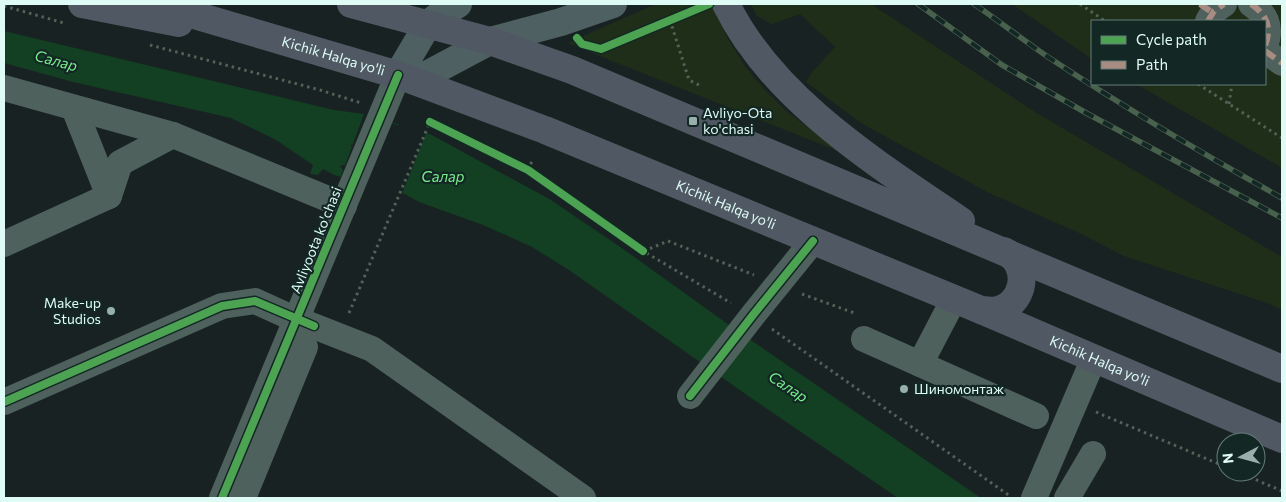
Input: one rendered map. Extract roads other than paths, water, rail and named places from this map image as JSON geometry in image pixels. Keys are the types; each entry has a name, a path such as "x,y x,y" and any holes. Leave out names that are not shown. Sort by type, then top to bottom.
{"highway":[{"path":"351,4 382,9 490,41 572,70 1282,369"},
{"path":"726,4 747,41 763,62 820,119 872,160 1011,255 1018,263 1022,273 1022,284 1012,303 1003,309 981,310"},
{"name":"Kichik Halqa yo'li","path":"166,5 407,78 545,130 981,310 1282,439"},
{"path":"76,14 325,53"}],"main road":[{"path":"407,78 428,24 458,4"},
{"path":"407,78 490,41 561,22 613,4"}],"street":[{"path":"1251,4 1259,10 1266,20"},
{"path":"1266,21 1268,27 1266,43"},
{"path":"1266,52 1282,63"},
{"name":"Avliyoota ko'chasi","path":"242,498 305,322 350,206 381,116 407,78"},
{"path":"4,88 173,135 328,199 350,206"},
{"path":"74,108 109,196"},
{"path":"4,244 109,196 120,163 173,135"},
{"path":"690,396 813,241"},
{"path":"920,364 954,299"},
{"path":"4,402 222,306 255,301 372,349 583,498"},
{"name":"Avliyoota ko'chasi","path":"222,498 305,322"},
{"path":"864,340 1036,416"},
{"path":"1030,498 1094,358"},
{"path":"1067,498 1093,454"}],"water":[{"name":"Салар","path":"4,31 334,110 364,114 430,134 551,200 981,498 898,498 569,270 532,247 483,225 419,202 405,194 334,175 323,169 318,175 310,174 313,165 276,140 231,118 73,82 4,63","holes":["350,145 355,145 413,167 411,171 354,149","343,165 404,187 402,193 343,170 340,166"]}],"railway":[{"path":"918,4 1002,65 1088,114 1282,218"},
{"path":"974,4 1048,57 1091,84"},
{"path":"1092,85 1193,147 1282,198"}],"place":[{"name":"Avliyo-Ota ko'chasi","path":"693,121"},
{"name":"Make-up Studios","path":"111,311"},
{"name":"Шиномонтаж","path":"904,389"}]}
